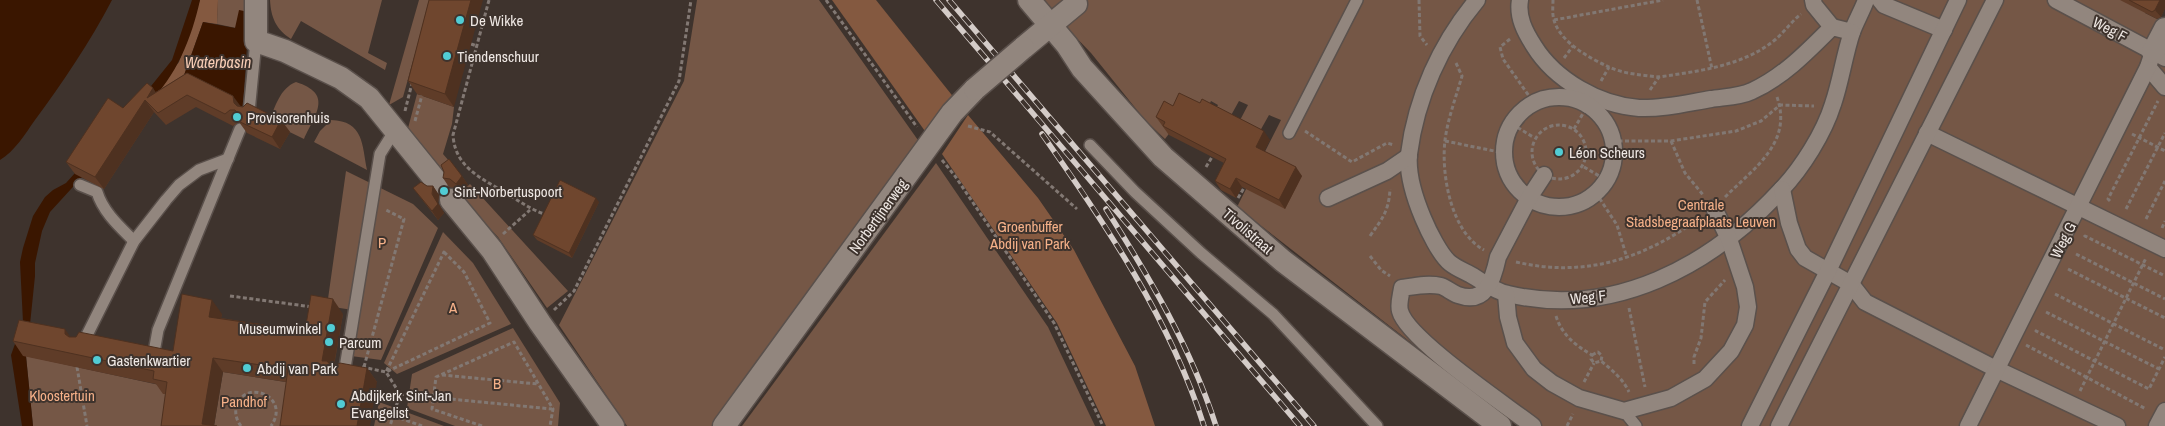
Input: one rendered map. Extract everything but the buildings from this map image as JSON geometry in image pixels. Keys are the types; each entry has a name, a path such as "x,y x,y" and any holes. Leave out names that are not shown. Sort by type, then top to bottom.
{"street":[{"path":"256,0 256,41 286,51 341,78 369,98 437,182"},
{"name":"Tivolistraat","path":"1030,0 1067,45 1082,68 1163,157 1283,261 1500,426"},
{"name":"Weg F","path":"1477,0 1461,19 1440,55 1418,110 1410,153 1414,195 1428,230 1449,262 1506,294 1555,300 1626,292 1662,279 1691,264 1729,239 1782,189 1816,143 1832,106 1852,32 1866,0"},
{"path":"1520,0 1523,28 1553,72 1571,84 1613,102 1639,108 1672,106 1751,92 1793,64 1832,27"},
{"path":"1880,0 1884,5 1944,30"},
{"path":"1750,426 1828,271 1958,0"},
{"path":"1779,426 1995,0"},
{"name":"Weg F","path":"2056,0 2156,59"},
{"path":"1814,2 1832,27 1852,32"},
{"name":"Norbertijnerweg","path":"724,426 952,113 974,89 1076,4"},
{"path":"2163,91 2156,59 2165,29"},
{"name":"Weg G","path":"1968,426 2118,127 2156,59"},
{"path":"1562,97 1588,105 1600,115 1608,127 1612,141 1614,155 1611,169 1601,187 1584,201 1570,206 1556,207 1542,204 1529,198 1518,189 1510,177 1504,153 1507,135 1512,124 1522,111 1534,103 1547,98 1562,97"},
{"path":"1927,132 2159,246"},
{"path":"1328,198 1387,171 1410,153"},
{"path":"1533,426 1422,342 1400,311 1402,288 1430,284 1443,287 1469,299 1484,293 1489,285 1498,257 1529,198 1544,175"},
{"path":"1782,189 1789,223 1798,249 1804,258 1850,284 1865,302 1996,369 2117,426"},
{"path":"451,200 490,247 540,323 613,426"},
{"path":"1506,294 1508,317 1514,343 1534,369 1552,383 1579,398 1635,408 1671,398 1705,380 1731,351 1745,325 1748,307 1745,287 1736,266 1729,239 1714,208"}],"lane":[{"path":"1291,128 1357,0"},
{"path":"249,112 256,41"},
{"path":"154,352 158,330 240,129"},
{"path":"344,368 380,154 395,130"},
{"path":"1090,145 1135,192 1188,241 1273,314 1377,426"},
{"path":"82,345 134,241 179,185 199,170 228,159"},
{"path":"80,185 97,192 100,202 117,224 134,241"},
{"path":"1635,408 1636,426"}],"path":[{"path":"489,0 454,135 454,148 468,168 479,178 509,195 530,210 549,216"},
{"path":"540,323 574,291 679,81 691,0"},
{"path":"826,0 930,145 955,176 1054,323 1103,426"},
{"path":"1419,0 1420,36 1440,55 1456,63 1462,76 1445,141 1446,182 1455,216 1474,244 1498,257 1541,268 1582,267 1627,258 1672,238 1714,208 1770,152 1782,126 1780,105 1771,79"},
{"path":"1553,0 1554,20 1562,35 1574,46 1609,67 1633,74 1659,77 1712,69 1744,58 1776,40 1814,2"},
{"path":"1554,20 1663,0"},
{"path":"1697,0 1712,69"},
{"path":"1523,28 1500,47 1503,60 1534,103"},
{"path":"471,44 477,46"},
{"path":"464,69 470,70"},
{"path":"395,130 403,121 414,76"},
{"path":"1639,108 1659,77"},
{"path":"2108,199 2163,91"},
{"path":"1612,141 1671,141 1736,130 1761,121 1780,105 1832,106"},
{"path":"952,113 970,127 990,132 1077,209"},
{"path":"1512,124 1533,137"},
{"path":"1553,125 1567,126 1574,129 1586,146 1582,167 1564,179 1557,180 1544,175 1534,164 1532,158 1531,151 1536,137 1546,128 1553,125"},
{"path":"2118,127 2165,151"},
{"path":"1291,128 1352,162 1387,143 1410,153"},
{"path":"2126,209 2165,133"},
{"path":"1445,141 1504,153"},
{"path":"1671,141 1686,173 1714,208"},
{"path":"1584,167 1601,187 1617,225 1627,258"},
{"path":"1370,236 1386,216 1390,200 1390,183 1387,171"},
{"path":"2146,219 2165,181"},
{"path":"364,367 404,219 372,202"},
{"path":"490,247 530,210"},
{"path":"2082,242 2085,236 2165,276"},
{"path":"2085,378 2143,265 2159,246"},
{"path":"2064,277 2079,248"},
{"path":"344,368 364,367 386,372 490,323 464,272 444,252 386,372"},
{"path":"2076,254 2165,299"},
{"path":"1370,256 1381,270 1396,279 1402,288"},
{"path":"1705,380 1695,367 1694,357 1702,338 1705,302 1736,266"},
{"path":"2068,269 2165,318"},
{"path":"2051,303 2060,286"},
{"path":"1626,292 1635,408"},
{"path":"2055,294 2165,350"},
{"path":"230,296 322,308"},
{"path":"1555,300 1555,313 1564,333 1572,342 1592,355"},
{"path":"312,316 314,307"},
{"path":"2043,318 2046,312 2159,369"},
{"path":"2039,325 2036,332 2149,389 2165,357"},
{"path":"2012,338 2161,418"},
{"path":"482,426 432,409 436,376 514,342 553,409 550,426"},
{"path":"1592,355 1598,352 1602,356 1601,361"},
{"path":"1592,355 1591,358 1594,363 1601,361"},
{"path":"1601,361 1625,383 1635,408"},
{"path":"77,367 87,426"},
{"path":"386,372 400,394 390,426"},
{"path":"440,375 538,384"},
{"path":"238,425 235,410 242,397 254,392 262,392 273,401 277,413 271,426"},
{"path":"400,394 553,409"},
{"path":"394,416 422,426"}],"green space":[{"path":"200,0 218,0 217,24 203,22 183,78 147,104 179,62"},
{"path":"218,0 248,0 249,5 236,28 217,24"},
{"path":"270,0 382,0 368,53 387,63 385,70 301,21 291,39 275,22"},
{"path":"419,0 430,0 403,97 389,105"},
{"path":"697,0 819,0 920,143 712,426 627,426 559,325 684,81"},
{"path":"832,0 876,0 955,99 927,134"},
{"name":"Centrale Stadsbegraafplaats Leuven","path":"1040,0 2152,0 2145,13 2165,23 2165,426 1518,426 1237,207 1281,120 1269,115 1260,131 1238,124 1248,105 1239,101 1229,119 1206,127 1218,105 1211,101 1206,112 1171,131 1165,139 1145,120 1091,53"},
{"path":"296,82 315,92 318,98 316,113 304,139 269,122 282,93"},
{"path":"417,94 454,107 452,124 443,154 455,168 442,178 407,132"},
{"name":"Groenbuffer Abdij van Park","path":"968,115 1038,198 1074,250 1135,366 1155,426 1106,426 1057,323 942,154"},
{"path":"331,120 342,121 356,130 362,143 367,170 314,142 320,131"},
{"path":"936,163 1048,327 1095,426 742,426"},
{"name":"P","path":"346,171 413,204 438,228 381,360 351,356 359,311 327,306"},
{"path":"470,184 568,291 547,308 498,237 458,195"},
{"name":"A","path":"443,232 473,263 511,324 397,374 384,363"},
{"name":"B","path":"513,328 560,403 558,426 455,426 407,408 412,374"},
{"name":"Kloostertuin","path":"26,356 164,386 178,397 173,426 33,426"},
{"name":"Pandhof","path":"223,372 298,384 292,426 214,426"},
{"path":"379,402 444,426 374,426"}],"water":[{"path":"0,0 112,0 104,16 56,91 19,142 0,160"},
{"path":"192,0 200,0 187,42 174,69 157,94 147,104 127,116 172,60"},
{"name":"Waterbasin","path":"239,10 249,12 243,107 183,78 203,22 235,28"},
{"path":"75,173 82,177 50,212 42,231 35,263 29,334 24,356 26,356 33,426 22,426 11,355 23,322 20,262 33,216 45,197 66,183"}],"railway":[{"path":"936,0 1300,426"},
{"path":"949,0 1314,426"},
{"path":"1042,134 1090,203 1155,311 1190,386 1204,426"},
{"path":"1106,209 1154,287 1182,341 1216,426"}],"place":[{"name":"De Wikke","path":"460,20"},
{"name":"Tiendenschuur","path":"447,56"},
{"name":"Provisorenhuis","path":"237,117"},
{"name":"Léon Scheurs","path":"1559,152"},
{"name":"Sint-Norbertuspoort","path":"444,191"},
{"name":"Museumwinkel","path":"331,328"},
{"name":"Parcum","path":"329,342"},
{"name":"Gastenkwartier","path":"97,360"},
{"name":"Abdij van Park","path":"247,368"},
{"name":"Abdijkerk Sint-Jan Evangelist","path":"341,404"}]}
